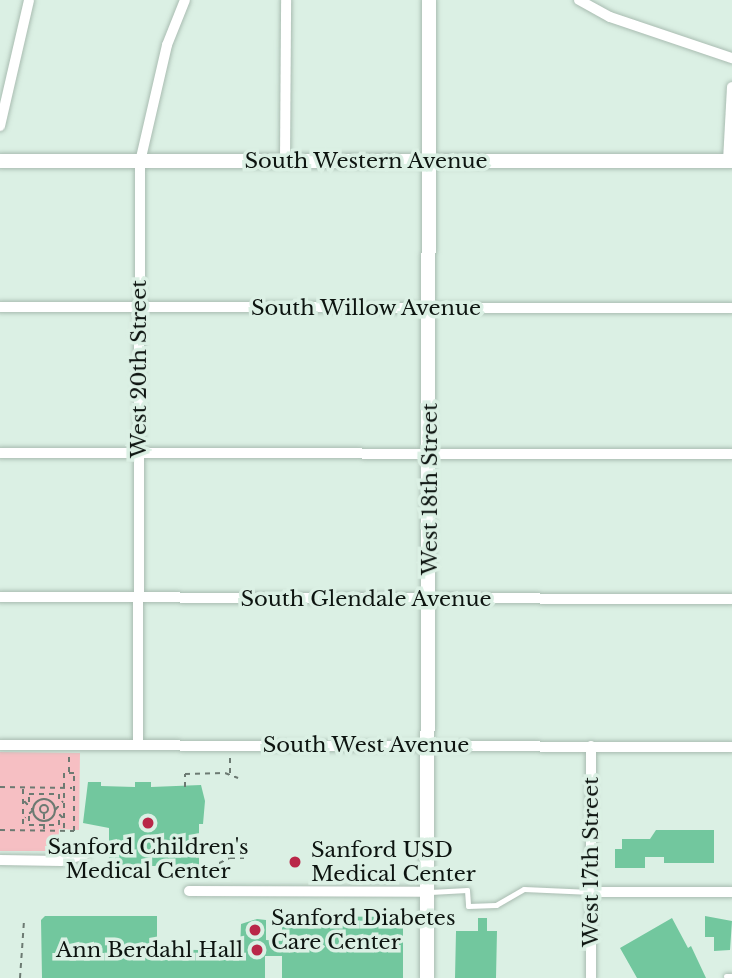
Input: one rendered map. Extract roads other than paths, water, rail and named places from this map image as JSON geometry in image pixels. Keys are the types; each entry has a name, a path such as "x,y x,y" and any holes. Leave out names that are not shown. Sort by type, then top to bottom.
{"street":[{"path":"0,126 29,0"},
{"name":"West 20th Street","path":"138,744 140,162 167,46 185,0"},
{"path":"285,161 286,0"},
{"name":"West 18th Street","path":"427,978 430,600 429,0"},
{"path":"579,0 610,18 732,58"},
{"path":"730,161 732,87"},
{"name":"South Western Avenue","path":"0,161 730,161"},
{"name":"South Willow Avenue","path":"0,307 732,308"},
{"path":"0,453 732,454"},
{"name":"South Glendale Avenue","path":"0,597 732,599"},
{"name":"South West Avenue","path":"0,745 732,747"},
{"name":"West 17th Street","path":"591,746 591,978"},
{"path":"0,860 61,861 85,854"},
{"path":"189,891 427,892"},
{"path":"591,892 732,892"}],"lane":[{"path":"427,892 467,890 468,906 496,905 524,889 591,892"}],"place":[{"name":"Sanford Children's Medical Center","path":"148,823"},
{"name":"Sanford USD Medical Center","path":"295,862"},
{"name":"Sanford Diabetes Care Center","path":"255,930"},
{"name":"Ann Berdahl Hall","path":"257,950"}]}
